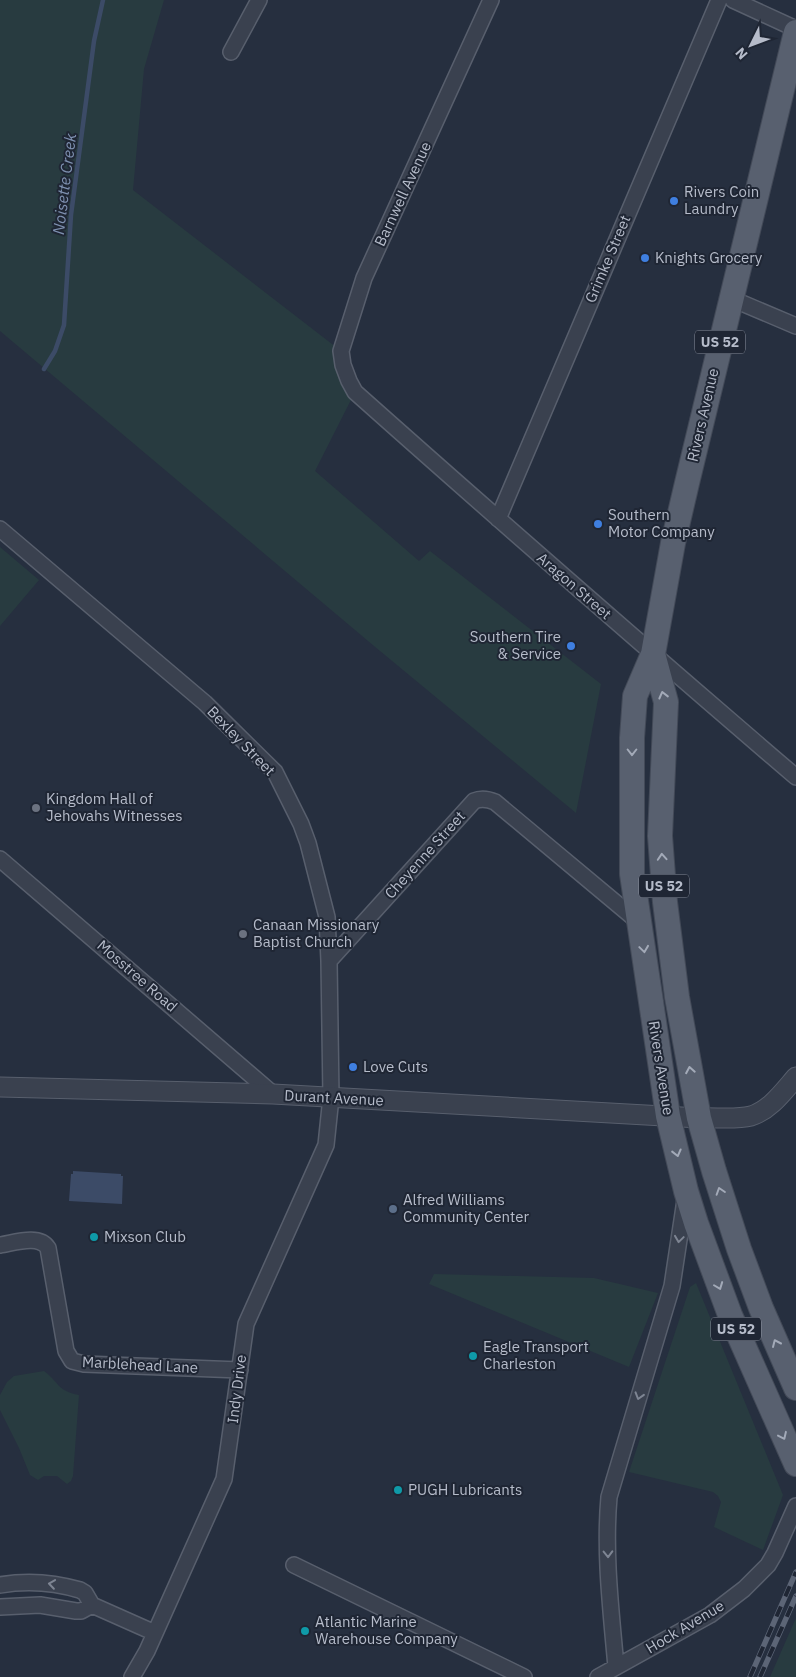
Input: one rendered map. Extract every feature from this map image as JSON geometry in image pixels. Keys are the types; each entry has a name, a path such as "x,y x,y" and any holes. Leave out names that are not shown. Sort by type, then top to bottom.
{"main road":[{"name":"Rivers Avenue","path":"796,30 730,298 673,543 652,654 635,696 632,738 632,874 668,1116 686,1191 696,1223 730,1315 796,1464"},
{"name":"Rivers Avenue","path":"652,654 666,702 660,836 665,902 677,997 699,1118 739,1249 761,1308 796,1388"}],"street":[{"path":"231,52 259,0"},
{"name":"Barnwell Avenue","path":"355,392 343,365 341,351 364,278 491,0"},
{"name":"Grimke Street","path":"498,518 719,0"},
{"path":"733,0 796,30"},
{"path":"730,298 796,326"},
{"name":"Aragon Street","path":"355,392 652,654 796,777"},
{"name":"Bexley Street","path":"0,529 205,703 275,772 301,824 327,917 331,1097"},
{"name":"Cheyenne Street","path":"329,962 474,801 483,799 495,802 640,923"},
{"name":"Mosstree Road","path":"0,859 273,1094"},
{"name":"Durant Avenue","path":"0,1087 273,1094 699,1118 745,1117 758,1113 776,1100 796,1077"},
{"name":"Indy Drive","path":"132,1677 143,1659 224,1479 245,1329 249,1316 326,1144 331,1097"},
{"path":"616,1667 608,1569 609,1497 672,1286 686,1191"},
{"name":"Marblehead Lane","path":"0,1245 40,1240 48,1248 66,1351 72,1360 84,1364 240,1370"},
{"name":"Hock Avenue","path":"598,1677 710,1615 744,1589 768,1565 796,1506"},
{"path":"294,1565 524,1677"},
{"path":"0,1585 30,1582 65,1586 85,1593 92,1605 155,1633"},
{"path":"0,1607 40,1606 82,1611 92,1605"}],"green space":[{"path":"0,0 164,0 144,69 133,190 341,351 355,392 315,471 419,561 430,551 601,684 576,813 374,646 0,331"},
{"path":"0,547 39,580 0,626"},
{"path":"434,1274 594,1278 658,1293 629,1367 429,1284"},
{"path":"696,1283 783,1495 763,1550 714,1527 721,1502 713,1492 629,1472 690,1287"},
{"path":"44,1371 62,1389 79,1395 73,1476 67,1484 57,1476 44,1476 38,1480 30,1475 0,1410 0,1395 7,1382 14,1376"},
{"path":"796,1618 796,1677 770,1677"}],"water":[{"path":"73,1171 121,1174 123,1176 122,1204 69,1201 71,1174 73,1174"}],"waterway":[{"name":"Noisette Creek","path":"44,369 55,351 64,325 71,215 94,41 103,0"}],"railway":[{"path":"750,1677 796,1572"},
{"path":"760,1677 796,1596"}],"place":[{"name":"Rivers Coin Laundry","path":"674,201"},
{"name":"Knights Grocery","path":"645,258"},
{"name":"Southern Motor Company","path":"598,524"},
{"name":"Southern Tire & Service","path":"571,646"},
{"name":"Kingdom Hall of Jehovahs Witnesses","path":"36,808"},
{"name":"Canaan Missionary Baptist Church","path":"243,934"},
{"name":"Love Cuts","path":"353,1067"},
{"name":"Alfred Williams Community Center","path":"393,1209"},
{"name":"Mixson Club","path":"94,1237"},
{"name":"Eagle Transport Charleston","path":"473,1356"},
{"name":"PUGH Lubricants","path":"398,1490"},
{"name":"Atlantic Marine Warehouse Company","path":"305,1631"}]}
